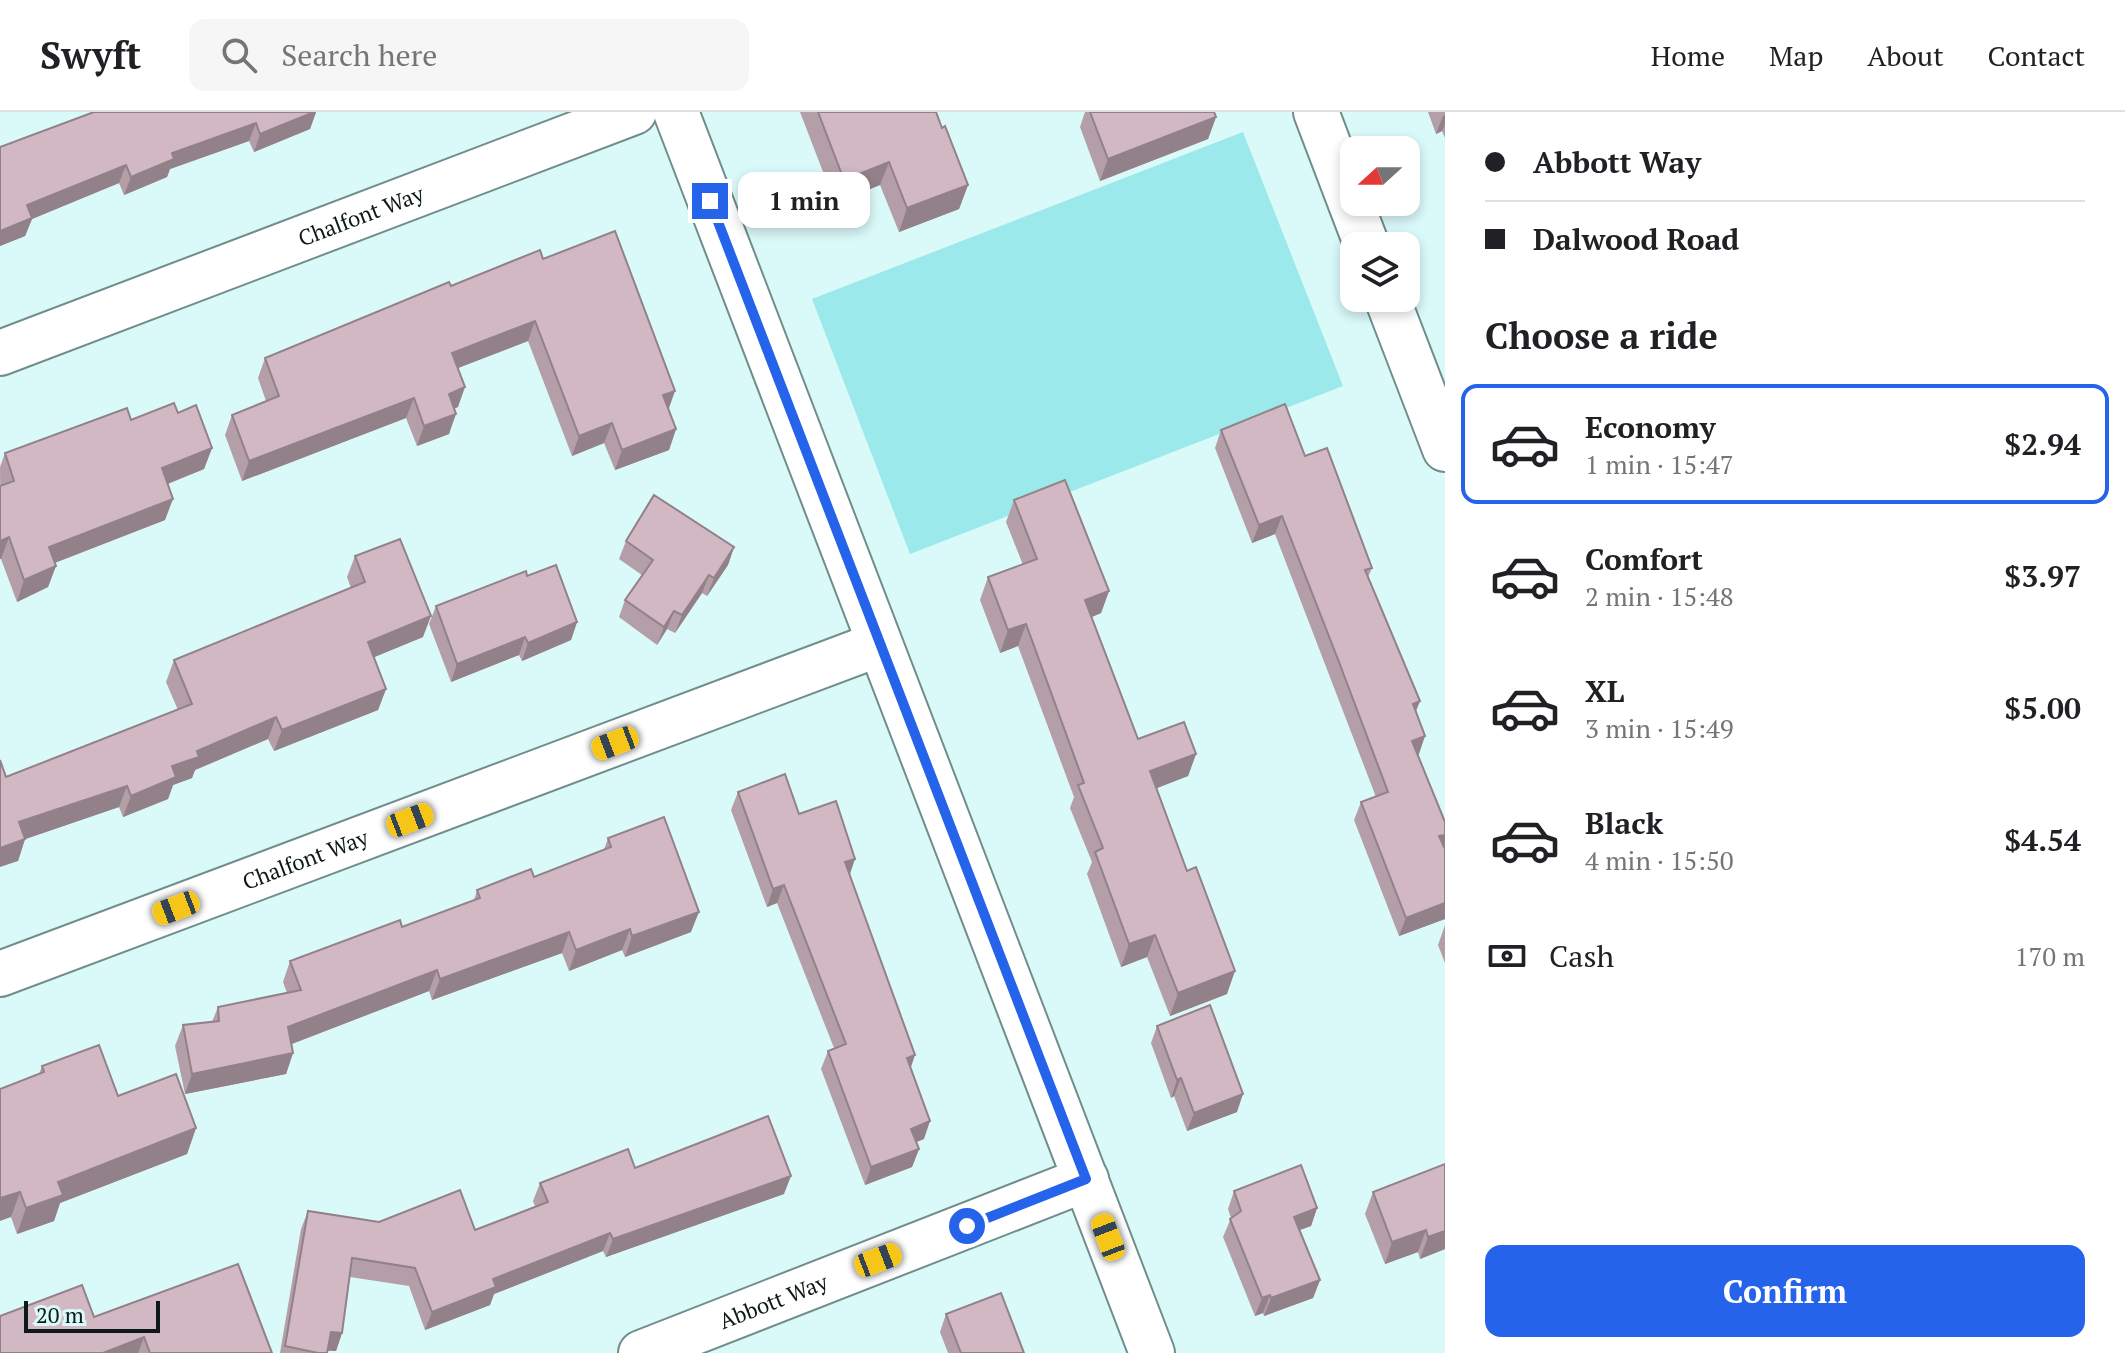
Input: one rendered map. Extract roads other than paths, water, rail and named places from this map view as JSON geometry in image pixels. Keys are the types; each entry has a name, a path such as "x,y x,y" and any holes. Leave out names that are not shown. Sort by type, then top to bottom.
{"street":[{"name":"Chalfont Way","path":"0,353 634,112"},
{"path":"676,112 1152,1353"},
{"path":"1316,112 1362,232"},
{"path":"1392,312 1444,445"},
{"name":"Chalfont Way","path":"0,974 879,644"},
{"name":"Abbott Way","path":"641,1353 1086,1179"}]}
